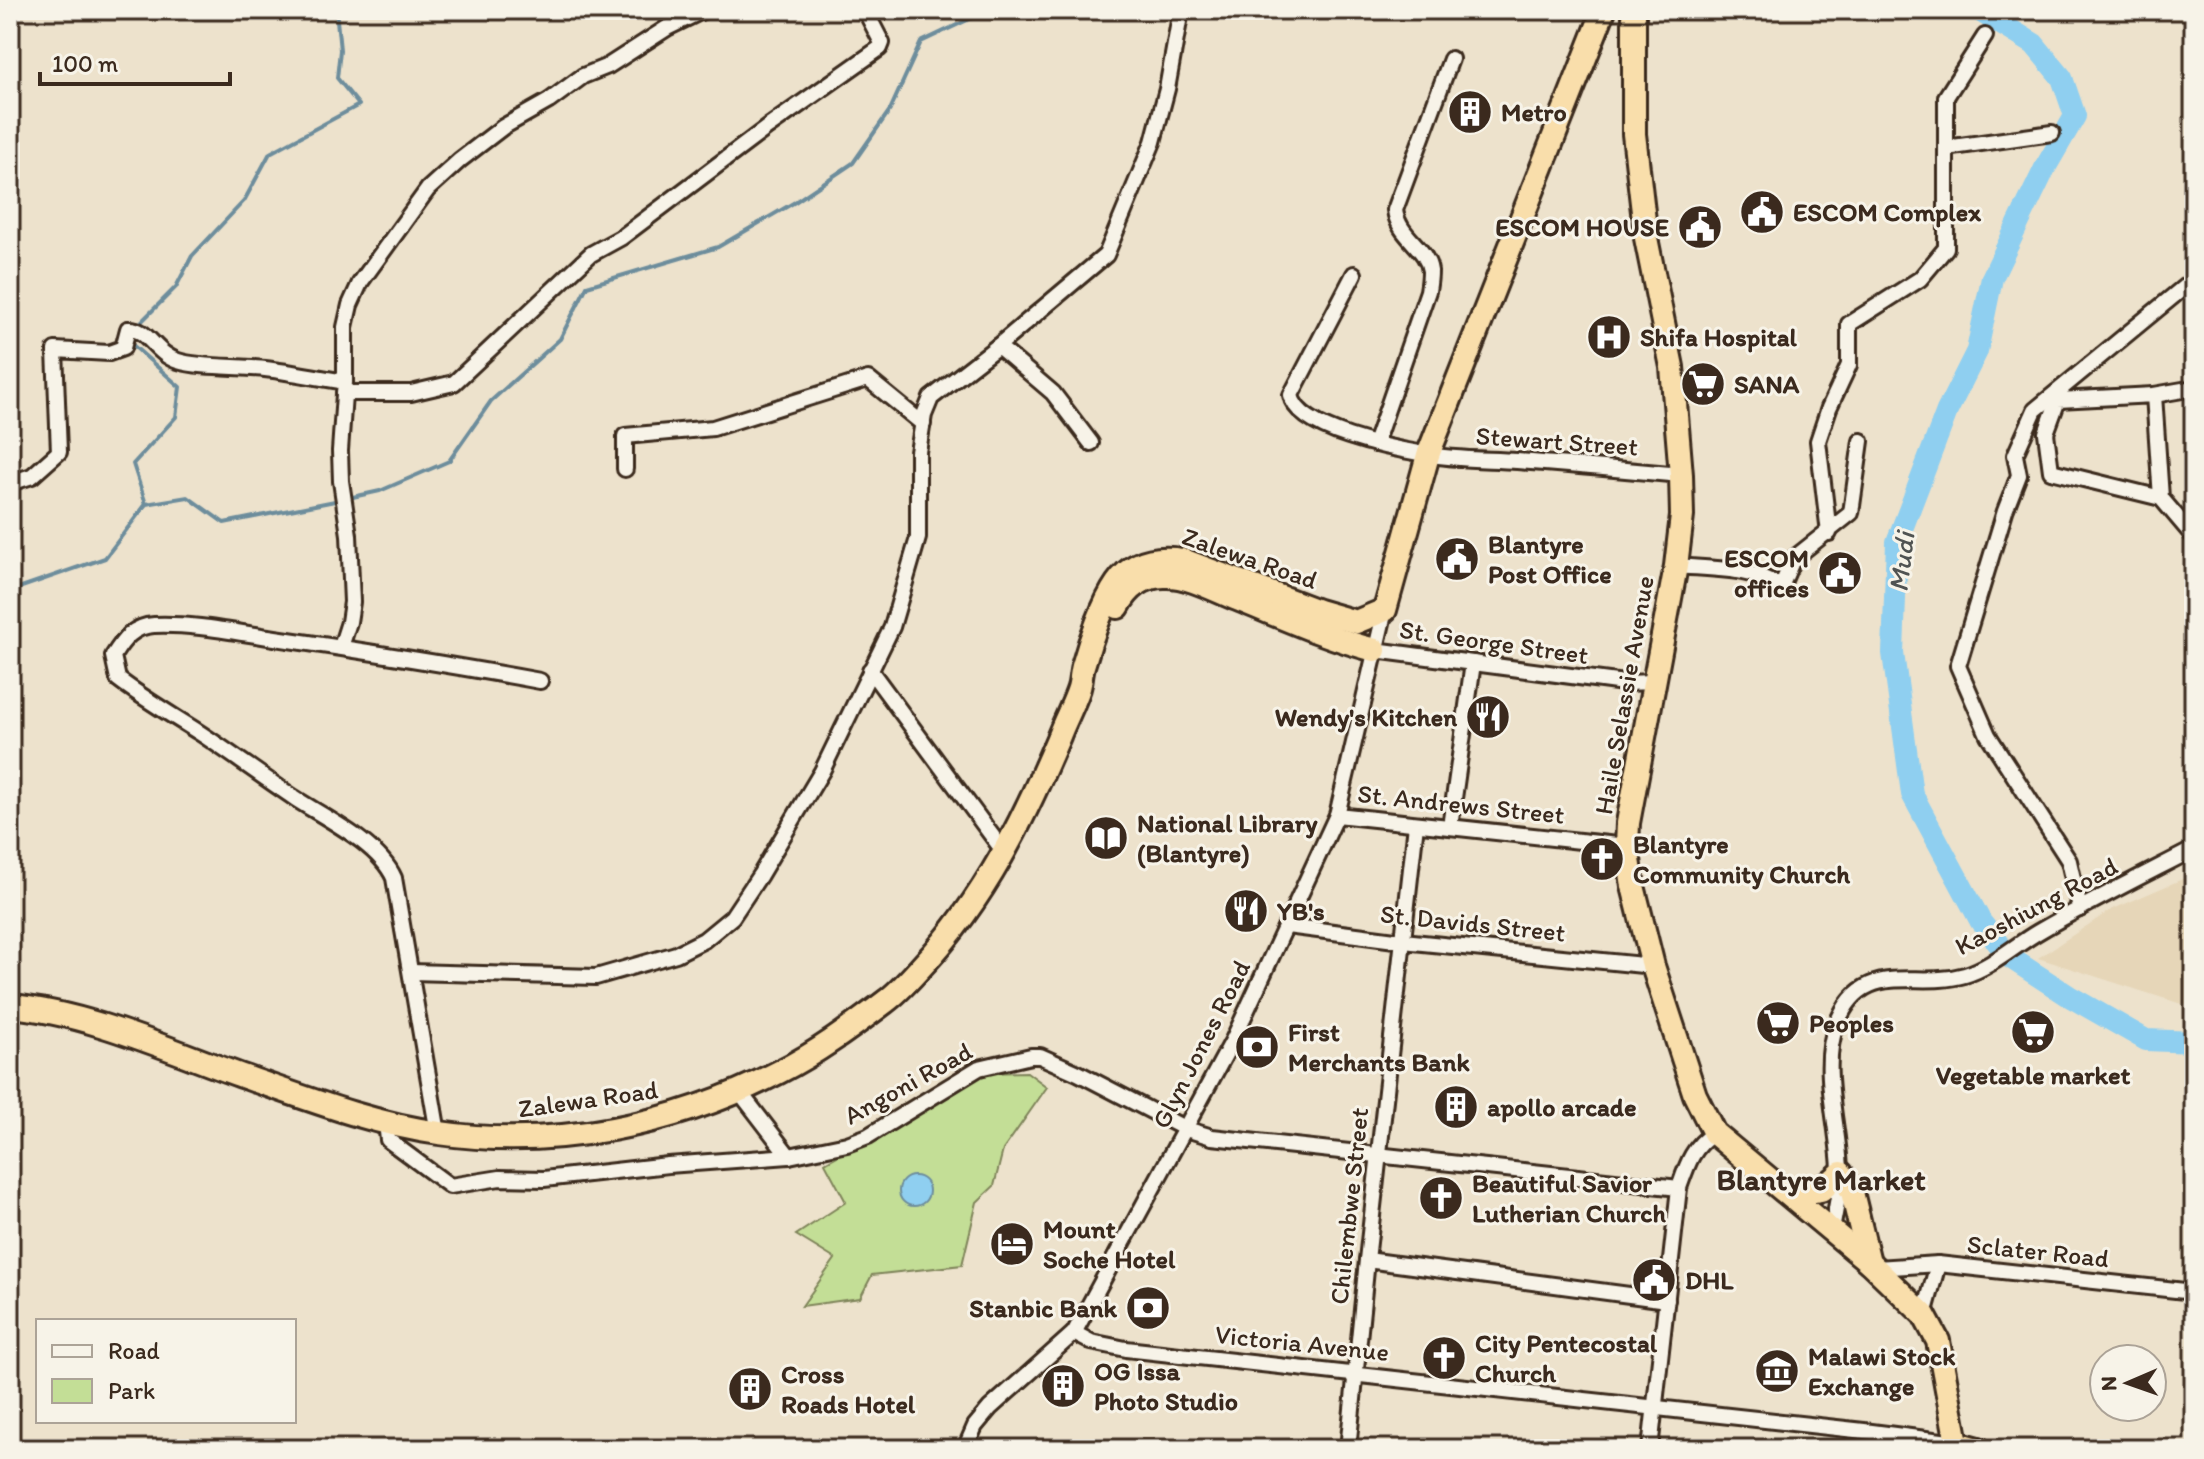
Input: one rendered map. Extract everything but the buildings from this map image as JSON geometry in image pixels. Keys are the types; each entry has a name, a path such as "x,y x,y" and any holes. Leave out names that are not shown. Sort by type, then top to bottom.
{"highway":[{"path":"1385,610 1428,455 1604,10"},
{"name":"Haile Selassie Avenue","path":"1634,10 1634,134 1646,238 1672,367 1682,516 1676,566 1628,823 1627,846 1633,886 1653,966 1695,1095 1714,1133 1792,1195 1924,1315 1938,1341 1964,1447"},
{"name":"Zalewa Road","path":"10,1006 101,1027 321,1104 386,1123 438,1133 494,1139 607,1130 678,1115 782,1071 828,1043 890,999 956,926 984,888 1032,798 1079,687 1083,665 1112,591 1128,571 1152,559 1169,557 1356,622 1385,610"},
{"name":"Zalewa Road","path":"1079,687 1092,670 1123,598 1132,588 1154,577 1168,576 1200,584 1343,642 1375,650"},
{"path":"1792,1195 1821,1190 1841,1173 1852,1192 1872,1265"}],"street":[{"path":"341,647 352,602 349,535 341,481 345,327 350,305 370,267 428,189 460,160 503,127 549,101 583,76 608,66 667,28 704,10"},
{"path":"10,483 32,476 59,452 55,350 109,353 123,348 128,329 141,330 158,351 178,361 268,369 344,388 411,393 454,383 591,254 622,237 768,127 880,48 882,43 865,10"},
{"path":"411,972 596,977 676,954 704,940 732,917 822,771 892,627 918,538 918,452 931,398 1106,255 1153,142 1167,89 1181,10"},
{"path":"1829,533 1818,441 1849,365 1849,324 1920,279 1946,248 1946,97 1985,36"},
{"path":"1375,444 1428,291 1430,272 1427,260 1396,222 1395,210 1451,59"},
{"path":"1946,148 2052,133"},
{"name":"Stewart Street","path":"1354,274 1291,395 1292,403 1300,413 1332,430 1375,444 1428,455 1681,475"},
{"path":"2080,909 2069,861 1988,735 1958,666 2019,475 2015,455 2035,410 2194,279"},
{"path":"998,346 1053,393 1091,443"},
{"path":"625,469 625,436 713,428 868,379 923,424"},
{"path":"2194,388 2154,395 2058,400 2046,433 2051,471 2161,498 2194,537"},
{"path":"2154,395 2161,498"},
{"path":"1676,566 1727,570 1767,578 1781,587 1793,559 1851,513 1861,441"},
{"name":"Glyn Jones Road","path":"965,1449 975,1426 990,1408 1074,1333 1233,1040 1337,815 1385,610"},
{"path":"438,1133 394,878 388,865 378,854 197,731 133,692 118,679 113,669 113,656 123,639 136,629 153,625 219,630 341,647 540,681"},
{"name":"St. George Street","path":"1375,650 1624,683 1655,682"},
{"path":"1450,827 1473,663"},
{"path":"870,670 1004,852"},
{"name":"St. Andrews Street","path":"1337,815 1627,846"},
{"name":"Chilembwe Street","path":"1348,1449 1416,824"},
{"name":"Kaoshiung Road","path":"1832,1231 1841,1173 1830,1068 1831,1045 1847,1003 1862,987 1893,977 1947,978 1986,966 2039,932 2194,849"},
{"name":"St. Davids Street","path":"1287,926 1653,966"},
{"name":"Angoni Road","path":"386,1123 388,1140 450,1186 500,1178 544,1179 789,1156 847,1144 868,1136 979,1068 1040,1056 1186,1129 1212,1137 1679,1188"},
{"path":"739,1091 789,1156"},
{"path":"1650,1449 1679,1188 1689,1158 1699,1143 1714,1133"},
{"path":"1367,1260 1667,1300"},
{"path":"1924,1315 1938,1264"},
{"name":"Sclater Road","path":"1872,1265 1938,1264 2194,1292"},
{"name":"Victoria Avenue","path":"1074,1333 1091,1342 1126,1349 1654,1407 1964,1447"}],"shaded area":[{"path":"2194,874 2194,1008 2038,958 2111,910"}],"green space":[{"path":"1027,1072 1047,1087 1003,1150 994,1186 977,1202 962,1265 872,1275 860,1298 802,1306 835,1259 796,1235 846,1202 825,1163 983,1073"}],"water":[{"path":"914,1176 920,1177 928,1185 928,1197 920,1205 914,1206 908,1205 900,1197 899,1191 900,1185 908,1177"}],"waterway":[{"path":"135,328 176,287 192,256 244,201 270,153 359,105 337,78 340,50 336,10"},
{"path":"348,498 380,491 449,461 491,401 560,339 587,286 718,247 795,202 853,163 890,110 921,42 983,10"},
{"name":"Mudi","path":"1978,10 2034,44 2062,78 2075,116 2045,168 1992,278 1977,351 1947,411 1897,542 1893,653 1912,794 1981,922 2009,957 2146,1040 2194,1042"},
{"path":"128,341 180,387 176,417 133,464 146,504"},
{"path":"10,591 105,558 146,504 188,497 224,523 340,500"}],"place":[{"name":"Metro","path":"1470,112"},
{"name":"ESCOM Complex","path":"1762,212"},
{"name":"ESCOM HOUSE","path":"1700,227"},
{"name":"Shifa Hospital","path":"1609,337"},
{"name":"SANA","path":"1703,384"},
{"name":"Blantyre Post Office","path":"1457,559"},
{"name":"ESCOM offices","path":"1840,573"},
{"name":"Wendy's Kitchen","path":"1488,717"},
{"name":"National Library (Blantyre)","path":"1106,838"},
{"name":"Blantyre Community Church","path":"1602,859"},
{"name":"YB's","path":"1246,911"},
{"name":"Peoples","path":"1778,1023"},
{"name":"Vegetable market","path":"2033,1032"},
{"name":"First Merchants Bank","path":"1257,1047"},
{"name":"apollo arcade","path":"1456,1107"},
{"name":"Beautiful Savior Lutherian Church","path":"1441,1198"},
{"name":"Mount Soche Hotel","path":"1012,1244"},
{"name":"DHL","path":"1654,1280"},
{"name":"Stanbic Bank","path":"1148,1308"},
{"name":"City Pentecostal Church","path":"1444,1358"},
{"name":"Malawi Stock Exchange","path":"1777,1371"},
{"name":"OG Issa Photo Studio","path":"1063,1386"},
{"name":"Cross Roads Hotel","path":"750,1389"}],"district":[{"name":"Blantyre Market","path":"1821,1180"}]}
